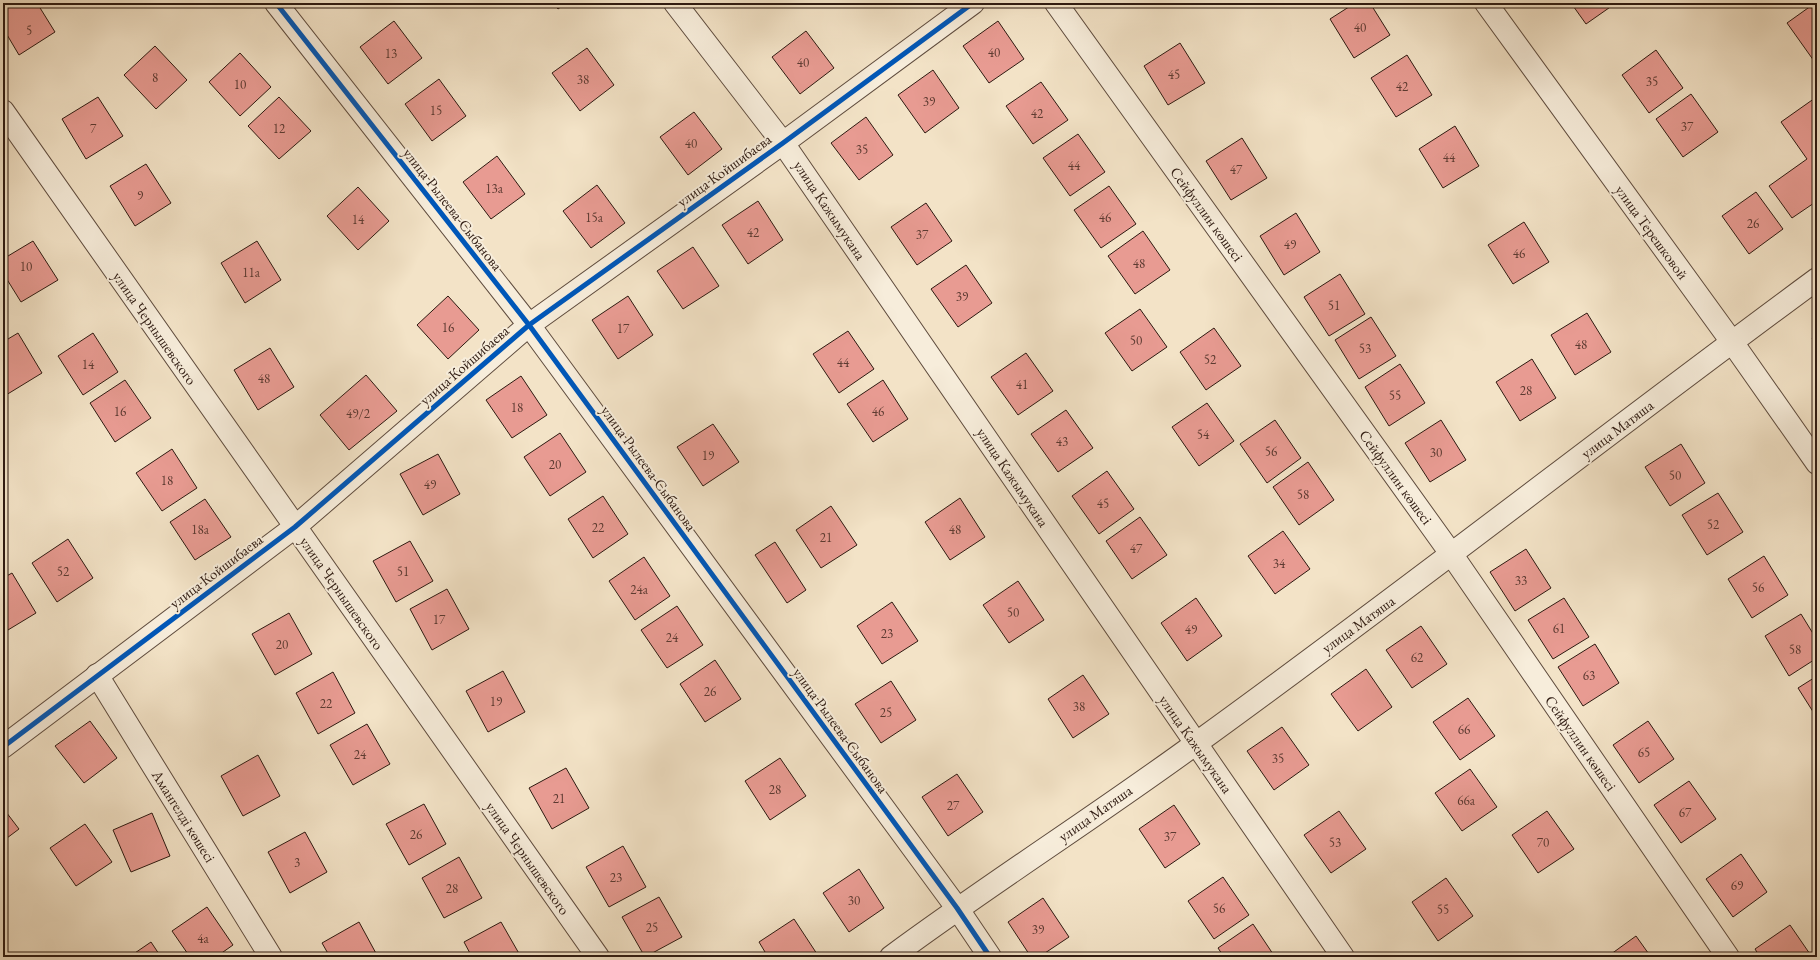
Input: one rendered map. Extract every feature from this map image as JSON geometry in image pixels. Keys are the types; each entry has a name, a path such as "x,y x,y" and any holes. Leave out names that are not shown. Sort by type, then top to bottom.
{"street":[{"name":"улица Рылеева-Сыбанова","path":"276,3 529,325 957,908 990,957"},
{"name":"улица Кажымукана","path":"675,3 783,143 1343,957"},
{"name":"улица Койшибаева","path":"3,746 295,527 529,325 783,143 973,3"},
{"name":"Сейфуллин көшесі","path":"1056,3 1452,555 1728,957"},
{"name":"улица Терешковой","path":"1486,3 1732,342 1817,463"},
{"name":"улица Чернышевского","path":"3,111 598,957"},
{"name":"улица Матяша","path":"891,957 957,908 1196,744 1452,555 1817,279"},
{"name":"Амангелді көшесі","path":"97,675 271,957"}],"building":[{"path":"14,3 37,3 55,32 19,55 3,28 3,10"},
{"path":"553,3 566,3 558,9"},
{"path":"1315,3 1325,3 1318,7"},
{"path":"1355,3 1370,3 1390,35 1354,58 1330,19"},
{"path":"1571,3 1616,3 1586,24"},
{"path":"1817,3 1817,59 1814,61 1787,23"},
{"path":"394,21 422,58 388,84 360,47"},
{"path":"998,21 1024,59 989,83 963,46"},
{"path":"806,31 834,68 800,94 772,57"},
{"path":"1180,43 1205,83 1168,105 1144,66"},
{"path":"155,46 187,80 156,109 124,75"},
{"path":"587,48 614,85 580,111 552,73"},
{"path":"1656,50 1683,88 1649,113 1622,75"},
{"path":"240,53 271,87 240,116 209,82"},
{"path":"1407,55 1432,95 1396,117 1371,78"},
{"path":"933,70 959,108 925,133 898,95"},
{"path":"439,79 466,116 432,141 405,104"},
{"path":"1041,82 1068,120 1033,144 1006,106"},
{"path":"1691,94 1718,132 1683,157 1656,119"},
{"path":"98,97 123,136 86,159 62,119"},
{"path":"279,97 311,131 279,159 248,126"},
{"path":"1815,98 1817,100 1817,201 1792,218 1769,186 1807,159 1781,122"},
{"path":"694,112 722,149 688,175 660,137"},
{"path":"866,117 893,155 859,180 831,143"},
{"path":"1455,126 1479,166 1443,188 1419,149"},
{"path":"1078,134 1105,172 1070,196 1043,158"},
{"path":"1242,138 1267,178 1231,200 1206,161"},
{"path":"497,156 525,194 491,219 463,182"},
{"path":"146,164 171,203 135,226 110,186"},
{"path":"597,185 625,223 591,248 563,211"},
{"path":"1109,186 1136,224 1101,248 1074,210"},
{"path":"358,187 389,221 358,250 327,216"},
{"path":"1756,192 1783,229 1749,254 1722,216"},
{"path":"758,201 783,240 748,264 722,225"},
{"path":"926,203 952,241 917,265 891,227"},
{"path":"1296,213 1320,252 1284,275 1260,236"},
{"path":"1524,222 1549,262 1513,284 1488,245"},
{"path":"1143,231 1170,270 1135,294 1108,256"},
{"path":"33,241 58,280 21,302 3,273 3,259"},
{"path":"257,241 281,280 245,303 221,263"},
{"path":"693,247 719,286 683,309 657,271"},
{"path":"966,265 992,303 958,327 931,289"},
{"path":"1340,274 1365,314 1329,336 1304,297"},
{"path":"448,296 479,330 448,359 417,325"},
{"path":"628,296 653,335 618,359 592,320"},
{"path":"1140,309 1167,347 1132,371 1105,333"},
{"path":"1587,313 1611,352 1575,375 1551,335"},
{"path":"1371,317 1396,356 1359,379 1335,340"},
{"path":"1214,328 1241,366 1206,390 1180,352"},
{"path":"848,331 874,369 839,393 813,354"},
{"path":"18,333 42,373 6,395 3,390 3,342"},
{"path":"93,333 118,372 83,395 58,356"},
{"path":"1817,334 1817,345 1812,338"},
{"path":"270,348 294,387 258,410 234,370"},
{"path":"1026,353 1053,391 1018,415 991,377"},
{"path":"1532,359 1556,398 1520,421 1496,382"},
{"path":"1400,364 1425,403 1389,426 1365,387"},
{"path":"366,375 397,411 349,450 320,415"},
{"path":"521,376 547,415 512,438 486,400"},
{"path":"125,380 151,418 115,442 90,403"},
{"path":"883,380 908,419 873,442 847,404"},
{"path":"1207,403 1234,441 1199,466 1172,427"},
{"path":"1066,410 1093,448 1058,472 1031,434"},
{"path":"1275,420 1301,458 1267,483 1240,444"},
{"path":"1441,420 1466,460 1430,482 1405,443"},
{"path":"713,424 739,462 703,486 677,447"},
{"path":"560,433 586,472 550,496 524,457"},
{"path":"1681,444 1705,483 1670,506 1645,467"},
{"path":"172,449 197,488 162,511 136,473"},
{"path":"438,454 460,494 423,515 400,474"},
{"path":"1308,462 1334,500 1299,525 1273,487"},
{"path":"1107,471 1134,509 1099,534 1072,496"},
{"path":"1718,493 1743,532 1707,555 1682,515"},
{"path":"603,496 628,534 593,558 568,519"},
{"path":"960,498 985,537 950,560 925,522"},
{"path":"205,499 231,537 195,560 170,522"},
{"path":"831,506 857,545 821,568 796,530"},
{"path":"1140,517 1167,555 1132,579 1106,541"},
{"path":"1283,531 1310,569 1275,594 1248,556"},
{"path":"68,539 93,578 57,602 32,563"},
{"path":"410,541 433,581 396,602 373,561"},
{"path":"775,542 806,590 787,603 755,555"},
{"path":"1526,549 1551,588 1515,611 1490,572"},
{"path":"1764,556 1788,595 1752,618 1728,579"},
{"path":"644,557 670,596 635,620 609,581"},
{"path":"12,573 36,613 3,633 3,578"},
{"path":"1018,581 1044,620 1009,643 983,605"},
{"path":"447,589 469,629 432,650 410,609"},
{"path":"1196,598 1222,636 1187,661 1161,623"},
{"path":"1564,598 1589,637 1553,659 1528,620"},
{"path":"892,602 918,641 882,664 857,626"},
{"path":"677,606 703,645 667,668 641,630"},
{"path":"289,613 312,654 275,675 252,634"},
{"path":"1801,614 1817,640 1817,658 1789,676 1765,636"},
{"path":"1421,626 1447,664 1412,688 1386,650"},
{"path":"1595,644 1619,683 1583,706 1558,667"},
{"path":"715,660 741,699 705,722 680,684"},
{"path":"1366,669 1392,707 1358,731 1331,694"},
{"path":"503,671 525,712 488,732 466,691"},
{"path":"333,672 355,713 318,734 296,693"},
{"path":"1083,675 1109,714 1073,738 1048,699"},
{"path":"1817,676 1817,718 1798,688"},
{"path":"891,681 916,720 881,743 855,704"},
{"path":"1468,698 1495,736 1460,760 1433,722"},
{"path":"90,721 117,758 84,783 55,746"},
{"path":"1648,721 1674,759 1639,783 1613,745"},
{"path":"367,724 390,764 353,785 330,745"},
{"path":"1282,727 1309,765 1274,790 1247,751"},
{"path":"258,755 280,796 243,816 221,776"},
{"path":"780,758 806,796 770,820 745,781"},
{"path":"566,768 589,808 552,829 529,788"},
{"path":"1470,769 1497,807 1462,831 1435,793"},
{"path":"957,774 983,812 948,836 922,797"},
{"path":"1689,781 1716,819 1681,843 1654,805"},
{"path":"424,804 446,844 409,865 386,824"},
{"path":"1174,805 1200,844 1165,868 1139,829"},
{"path":"3,808 19,829 3,841"},
{"path":"1339,811 1366,849 1331,873 1304,835"},
{"path":"1547,811 1574,849 1538,873 1512,835"},
{"path":"152,813 170,856 131,872 113,830"},
{"path":"85,824 112,862 76,886 50,848"},
{"path":"305,832 327,872 290,893 268,852"},
{"path":"623,846 646,887 609,907 586,867"},
{"path":"1741,854 1767,892 1733,917 1706,879"},
{"path":"459,857 482,898 444,918 422,878"},
{"path":"859,869 884,908 849,932 823,893"},
{"path":"1223,877 1249,915 1214,939 1188,901"},
{"path":"1446,878 1473,916 1438,941 1412,902"},
{"path":"659,897 682,937 645,957 622,917"},
{"path":"1043,898 1069,937 1039,957 1031,957 1008,922"},
{"path":"207,907 233,945 216,957 190,957 172,931"},
{"path":"794,919 819,957 768,957 759,942"},
{"path":"359,922 378,957 330,957 322,943"},
{"path":"501,922 521,957 472,957 464,942"},
{"path":"1253,924 1275,957 1224,957 1218,948"},
{"path":"1790,925 1812,957 1760,957 1755,949"},
{"path":"1636,936 1651,957 1607,957"},
{"path":"151,942 161,957 129,957"}],"cycle path":[{"path":"276,3 529,325 957,908 990,957"},
{"path":"3,747 295,527 529,325 783,143 973,3"}]}
